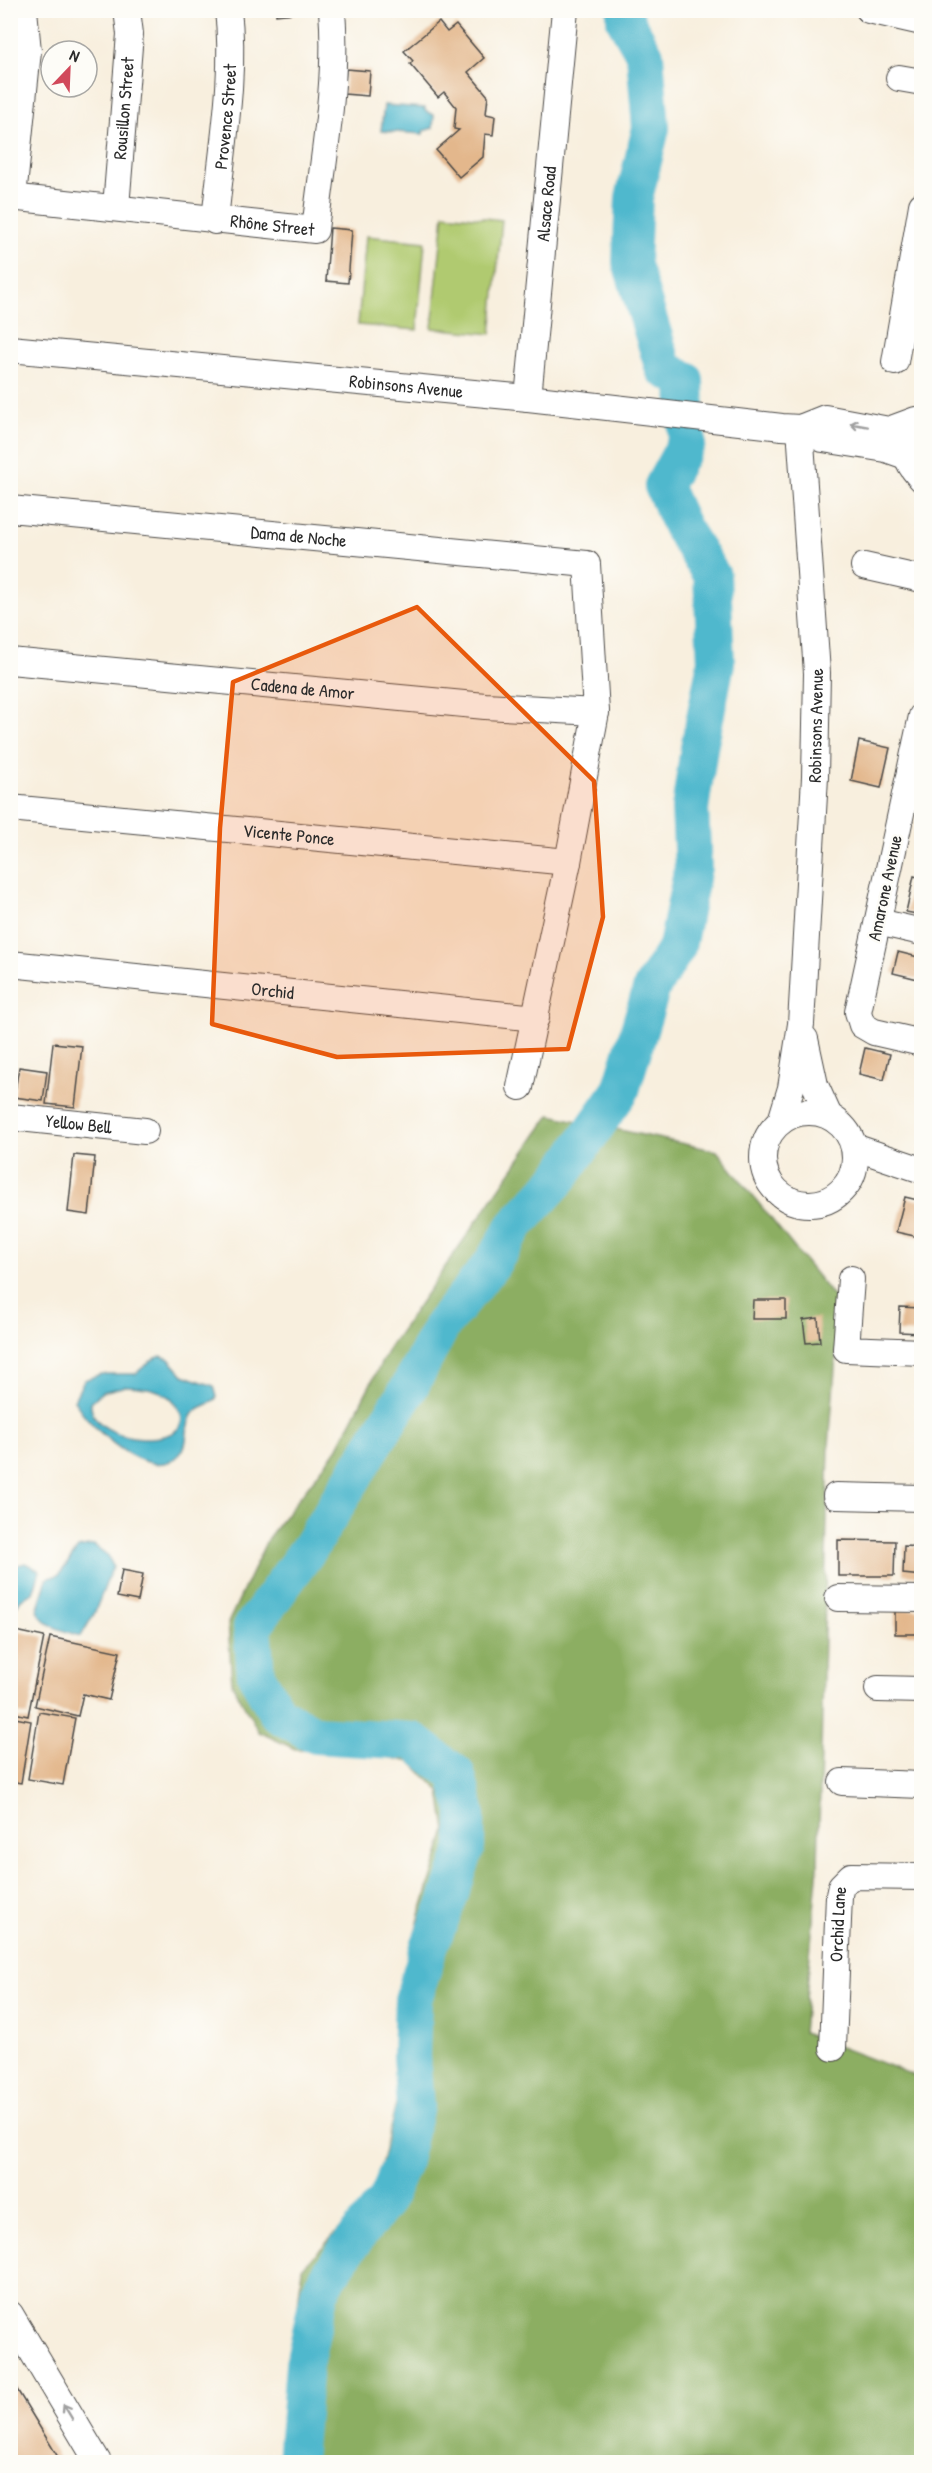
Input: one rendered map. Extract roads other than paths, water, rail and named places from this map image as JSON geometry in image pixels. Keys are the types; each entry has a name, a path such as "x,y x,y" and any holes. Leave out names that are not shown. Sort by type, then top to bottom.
{"street":[{"path":"12,197 28,51 24,10"},
{"name":"Rousillon Street","path":"116,207 130,34 126,10"},
{"name":"Provence Street","path":"215,221 232,39 228,10"},
{"name":"Rhône Street","path":"12,197 116,207 215,221 315,230 332,76 332,10"},
{"name":"Alsace Road","path":"528,398 566,10"},
{"path":"869,10 921,22"},
{"path":"895,362 921,205"},
{"name":"Robinsons Avenue","path":"10,349 528,398 791,428 824,439 886,449 906,456"},
{"path":"919,417 907,437 906,456 912,469 921,479"},
{"name":"Robinsons Avenue","path":"791,428 825,418 889,430 919,417"},
{"name":"Robinsons Avenue","path":"781,1121 791,1088 801,1024 815,777 817,673 791,428"},
{"name":"Dama de Noche","path":"10,509 587,564 596,712"},
{"path":"864,566 921,579"},
{"name":"Cadena de Amor","path":"10,661 485,706 596,712"},
{"path":"520,1087 568,862 596,712"},
{"name":"Amarone Avenue","path":"921,716 858,1012 862,1025 874,1032 921,1043"},
{"name":"Vicente Ponce","path":"10,808 568,862"},
{"path":"878,922 921,932"},
{"name":"Orchid","path":"10,964 536,1018"},
{"name":"Robinsons Avenue","path":"801,1024 815,1085 829,1116"},
{"path":"817,1112 829,1116 849,1134 854,1147 855,1161 852,1176 837,1193 817,1203 802,1203 781,1193 767,1176 763,1161 764,1146 771,1132 781,1121 792,1115 817,1112"},
{"name":"Yellow Bell","path":"10,1117 145,1131"},
{"path":"854,1147 919,1170"},
{"path":"852,1176 875,1171 919,1170"},
{"path":"851,1279 846,1349 921,1352"},
{"path":"836,1496 921,1498"},
{"path":"838,1598 921,1599"},
{"path":"878,1689 921,1690"},
{"path":"842,1782 921,1785"},
{"name":"Orchid Lane","path":"833,2048 841,1886 851,1876 921,1877"},
{"path":"10,2314 98,2463"}],"water":[{"path":"384,105 425,108 425,111 434,115 433,128 423,131 423,134 381,131"},
{"path":"161,1356 169,1359 183,1375 214,1386 217,1397 195,1411 188,1425 183,1450 167,1462 153,1463 137,1458 121,1449 92,1424 74,1400 84,1380 101,1374 135,1374 152,1360","holes":["126,1386 154,1390 171,1399 182,1420 176,1430 163,1436 144,1438 125,1435 107,1428 95,1417 91,1402 102,1392"]},
{"path":"94,1545 107,1555 113,1566 94,1614 81,1636 50,1625 37,1611 47,1579 60,1574 78,1548"},
{"path":"25,1563 40,1571 33,1593 21,1599 11,1612 11,1567"}],"waterway":[{"path":"296,2462 304,2365 320,2290 347,2249 386,2200 401,2165 415,2106 411,2056 413,2000 430,1944 466,1847 466,1810 456,1774 413,1741 316,1735 278,1714 256,1675 252,1627 310,1547 409,1388 442,1325 491,1265 515,1226 560,1177 621,1090 652,987 677,947 693,867 690,809 699,748 716,663 712,576 682,528 663,486 687,442 685,380 664,369 631,262 634,198 651,128 645,55 625,20 625,10"}]}
